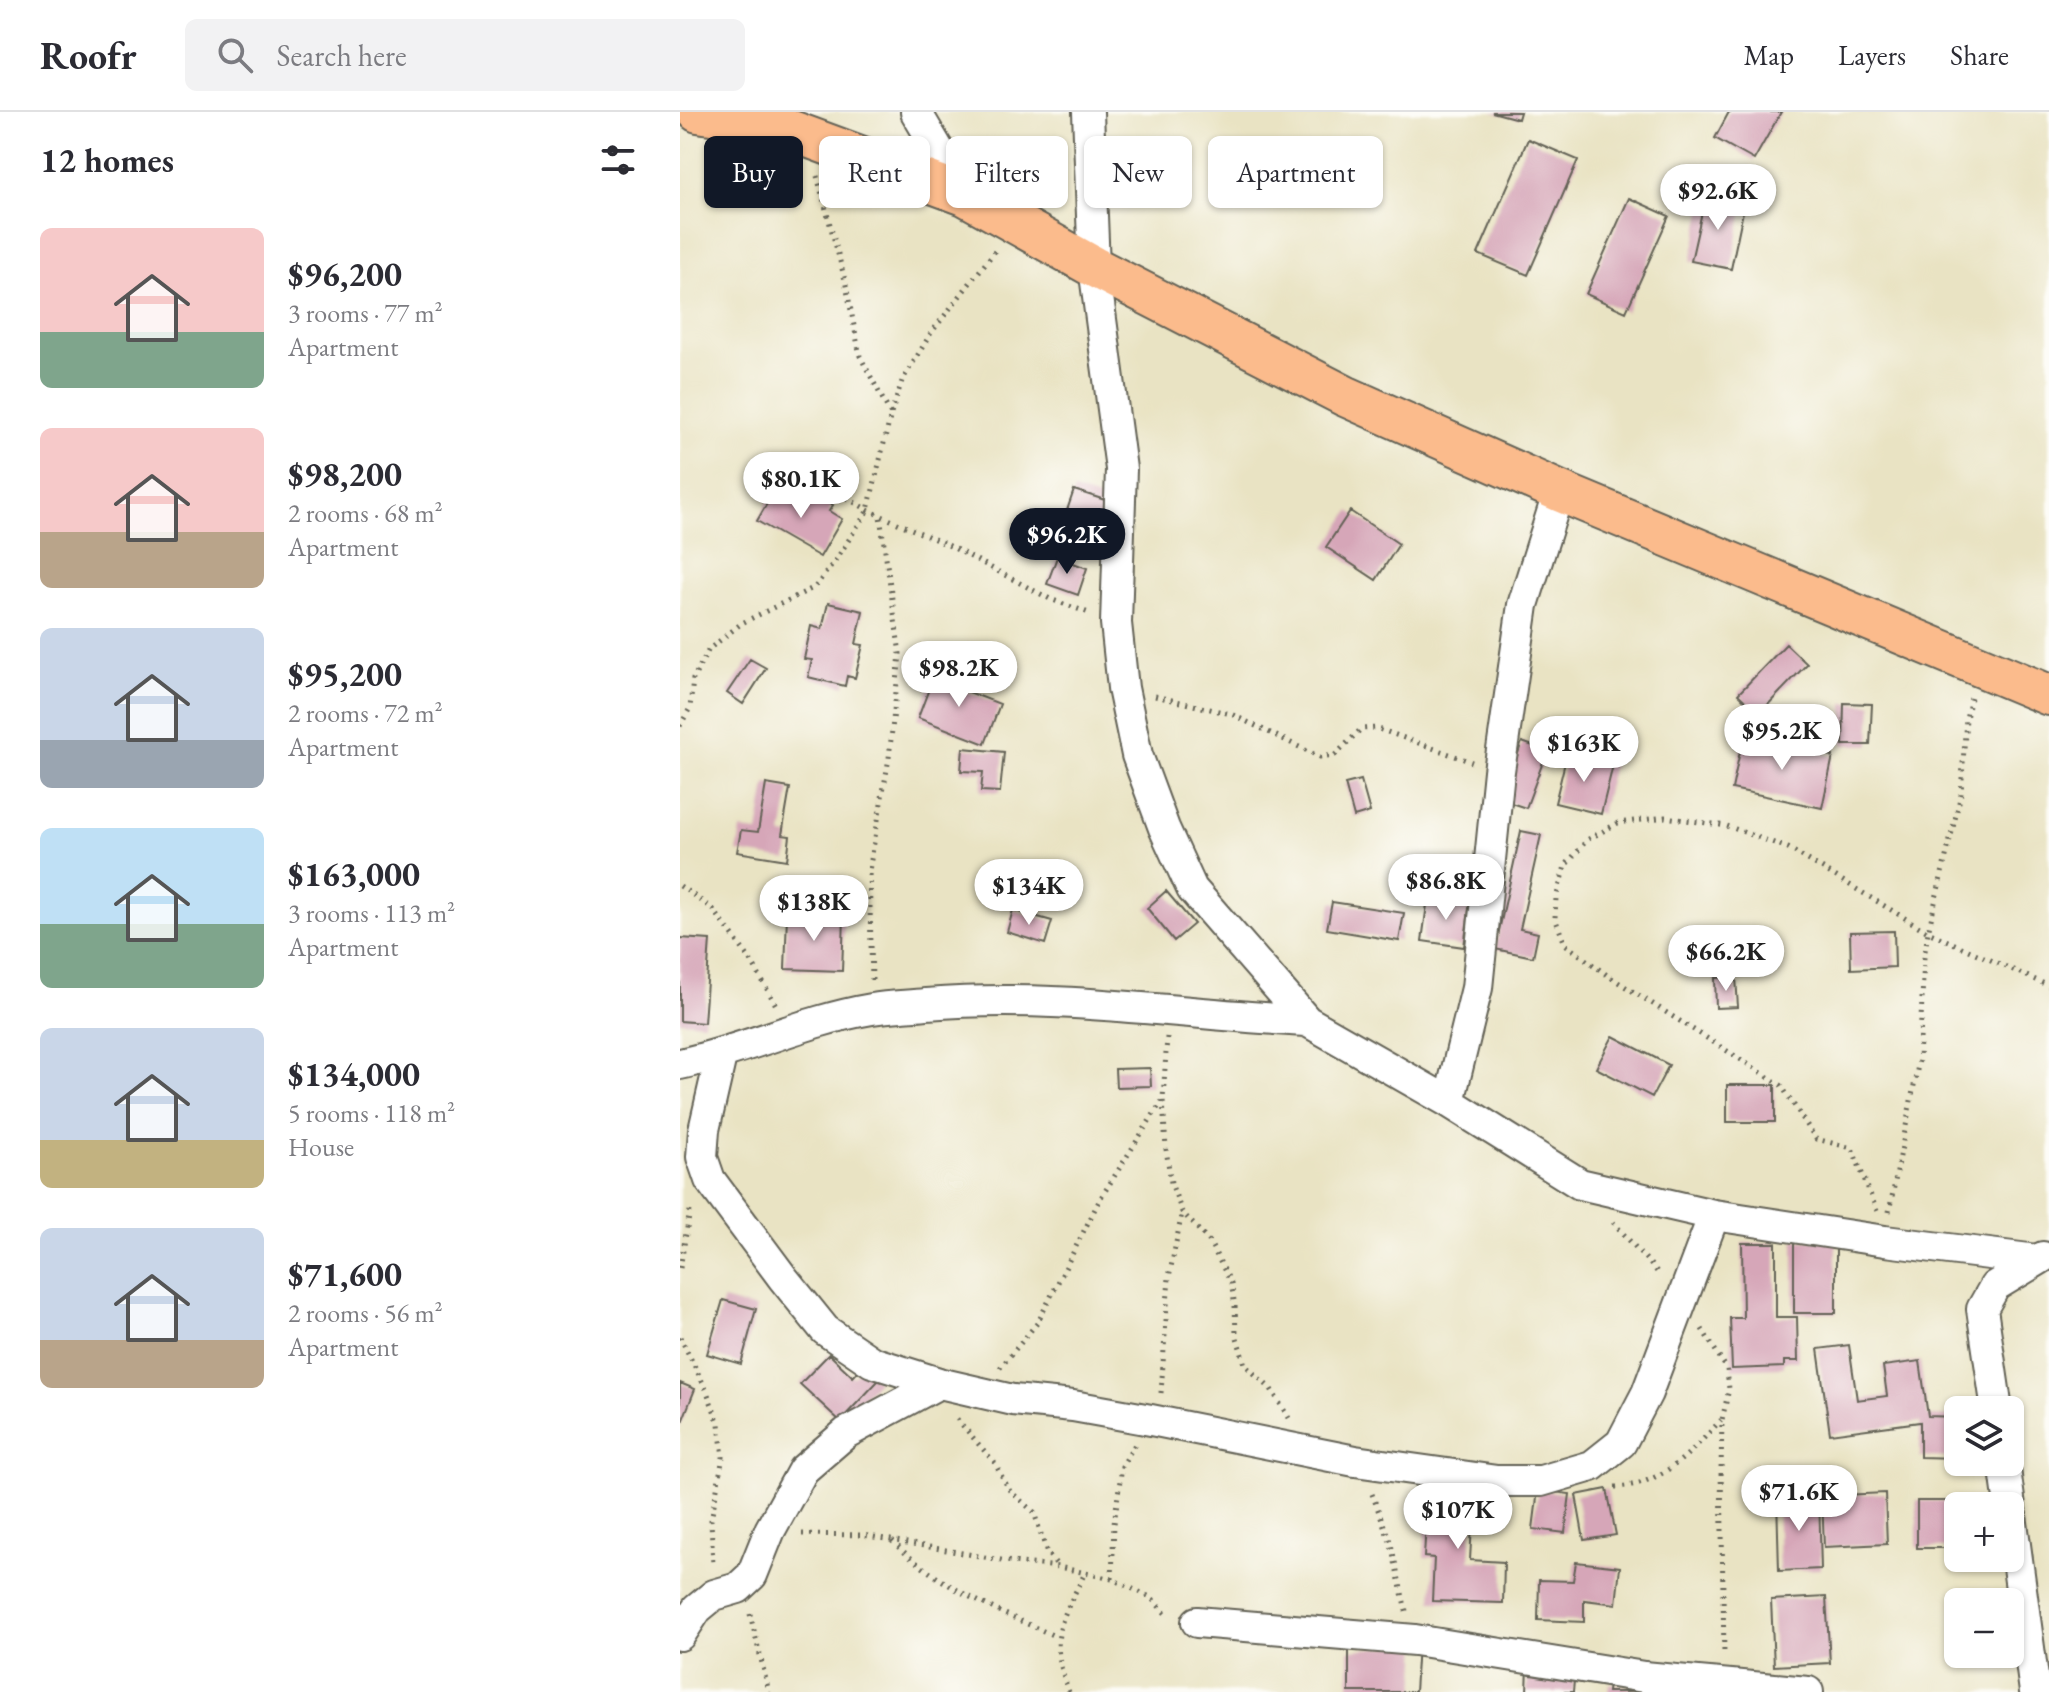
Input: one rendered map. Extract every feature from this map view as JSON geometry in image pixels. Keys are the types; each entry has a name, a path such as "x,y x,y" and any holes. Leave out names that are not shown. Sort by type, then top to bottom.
{"main road":[{"path":"698,112 770,123 946,188"},
{"path":"988,208 1094,267 1345,396 1559,491 2049,695"}],"street":[{"path":"916,112 946,163"},
{"path":"1088,112 1094,267 1121,469 1116,623 1123,688 1137,755 1164,828 1192,889 1307,1021 1449,1102 1580,1184 1714,1215 2043,1258"},
{"path":"1449,1102 1477,988 1499,771 1523,605 1559,491"},
{"path":"680,1064 721,1056 872,1009 983,999 1083,1001 1242,1018 1307,1021"},
{"path":"721,1056 704,1130 702,1157 710,1180 825,1330 872,1362 934,1385 1151,1420 1355,1461 1497,1481 1541,1481 1592,1466 1621,1443 1647,1393 1714,1215"},
{"path":"1995,1396 1982,1309 1995,1286 2043,1258"},
{"path":"680,1635 697,1609 752,1575 770,1530 803,1470 846,1433 934,1385"},
{"path":"2019,1572 2035,1692"},
{"path":"1197,1622 1415,1640 1644,1677 1808,1692"}],"path":[{"path":"806,136 845,280 860,356 891,414"},
{"path":"680,726 690,708 693,679 709,649 742,623 815,587 868,510 902,381 931,333 1016,224"},
{"path":"777,459 868,510 948,545 1050,599 1116,623"},
{"path":"872,1009 869,871 889,758 900,654 880,516"},
{"path":"1885,1236 1919,1060 1928,932 1961,794 1966,718 1978,666"},
{"path":"1123,688 1231,714 1320,757 1335,755 1361,729 1376,728 1499,771"},
{"path":"1885,1236 1852,1148 1816,1139 1781,1085 1607,975 1565,944 1555,918 1556,898 1565,866 1587,840 1618,823 1665,817 1727,826 1788,848 1928,932 2049,986"},
{"path":"680,886 713,909 723,922 750,959 791,1032"},
{"path":"1169,1008 1163,1099 1171,1183 1182,1212 1209,1241 1231,1283 1236,1334 1245,1365 1271,1389 1295,1428 1318,1452"},
{"path":"978,1393 1038,1322 1100,1199 1163,1099"},
{"path":"680,1268 702,1157"},
{"path":"1580,1184 1683,1301 1727,1369 1729,1389 1722,1420 1721,1470 1724,1684"},
{"path":"1112,1579 1114,1524 1122,1466 1161,1401 1169,1277 1182,1212"},
{"path":"680,1337 706,1389 719,1424 723,1457 711,1520 726,1591 748,1605 769,1692"},
{"path":"934,1385 994,1462 1010,1491 1034,1512 1047,1553 1059,1567"},
{"path":"1355,1461 1377,1503 1391,1544 1415,1640"},
{"path":"770,1530 863,1535 1012,1562 1059,1567 1112,1579 1150,1597 1169,1618 1197,1622"},
{"path":"892,1540 933,1577 962,1595 1057,1637"},
{"path":"1069,1692 1058,1655 1057,1637 1085,1573"}],"building":[{"path":"1492,112 1520,112 1518,119"},
{"path":"1729,112 1781,112 1754,160 1715,138"},
{"path":"1528,139 1578,160 1528,275 1478,254"},
{"path":"1706,194 1745,202 1731,269 1691,261"},
{"path":"1629,198 1669,216 1626,312 1586,294"},
{"path":"777,486 805,502 811,492 833,505 829,511 842,519 820,557 757,521"},
{"path":"1074,490 1111,502 1100,534 1063,522"},
{"path":"1350,511 1399,544 1376,580 1326,547"},
{"path":"1057,557 1087,568 1078,595 1047,584"},
{"path":"828,603 863,611 856,644 863,645 855,678 847,676 845,686 808,677 812,660 804,659 811,626 822,629"},
{"path":"1786,644 1807,664 1759,714 1738,694"},
{"path":"750,659 766,668 743,704 727,693"},
{"path":"940,674 969,685 966,691 1000,704 985,744 918,718 933,678 938,680"},
{"path":"1844,703 1872,704 1870,745 1843,745"},
{"path":"1743,737 1833,756 1822,808 1732,789"},
{"path":"1522,742 1547,751 1526,808 1502,800"},
{"path":"963,748 1004,752 1000,792 981,791 983,772 961,771"},
{"path":"1567,754 1613,765 1601,814 1555,803"},
{"path":"1361,780 1370,812 1354,817 1345,784"},
{"path":"766,784 790,788 782,835 790,836 787,860 737,852 741,830 758,832"},
{"path":"1521,831 1541,835 1520,929 1538,933 1533,957 1495,949"},
{"path":"1166,891 1194,924 1174,941 1147,908"},
{"path":"1428,897 1470,902 1464,947 1422,941"},
{"path":"1332,902 1404,913 1399,941 1327,929"},
{"path":"1013,910 1052,921 1045,944 1007,932"},
{"path":"787,915 844,917 842,971 785,969"},
{"path":"1894,931 1895,967 1851,969 1850,932"},
{"path":"680,938 710,940 704,1023 680,1021"},
{"path":"1736,977 1738,1007 1716,1008 1715,978"},
{"path":"1613,1036 1669,1065 1652,1097 1596,1068"},
{"path":"1150,1068 1151,1086 1116,1087 1115,1069"},
{"path":"1727,1085 1775,1085 1775,1122 1727,1122"},
{"path":"1794,1240 1836,1240 1836,1313 1794,1313"},
{"path":"1742,1243 1776,1243 1776,1317 1797,1317 1798,1361 1784,1361 1784,1367 1732,1369 1730,1318 1743,1318"},
{"path":"723,1300 756,1309 741,1364 707,1354"},
{"path":"1849,1345 1857,1400 1887,1396 1883,1366 1920,1361 1928,1416 1944,1417 1944,1458 1920,1457 1920,1422 1830,1434 1818,1349"},
{"path":"829,1354 853,1377 863,1366 878,1381 840,1421 800,1384"},
{"path":"680,1383 695,1389 680,1427"},
{"path":"1428,1486 1474,1489 1470,1560 1504,1562 1503,1603 1432,1601 1434,1558 1424,1557"},
{"path":"1607,1489 1616,1535 1584,1540 1576,1495"},
{"path":"1538,1490 1570,1494 1565,1533 1533,1529"},
{"path":"1885,1493 1887,1544 1824,1547 1822,1496"},
{"path":"1819,1496 1821,1569 1779,1571 1777,1497"},
{"path":"1917,1501 1944,1501 1944,1548 1917,1548"},
{"path":"1576,1562 1620,1567 1616,1604 1584,1600 1584,1622 1538,1620 1539,1580 1573,1581"},
{"path":"1826,1597 1830,1663 1774,1666 1771,1600"},
{"path":"1418,1644 1415,1692 1349,1692 1349,1650"},
{"path":"1528,1666 1575,1669 1573,1692 1527,1692"},
{"path":"1609,1683 1650,1692 1608,1692"}]}
